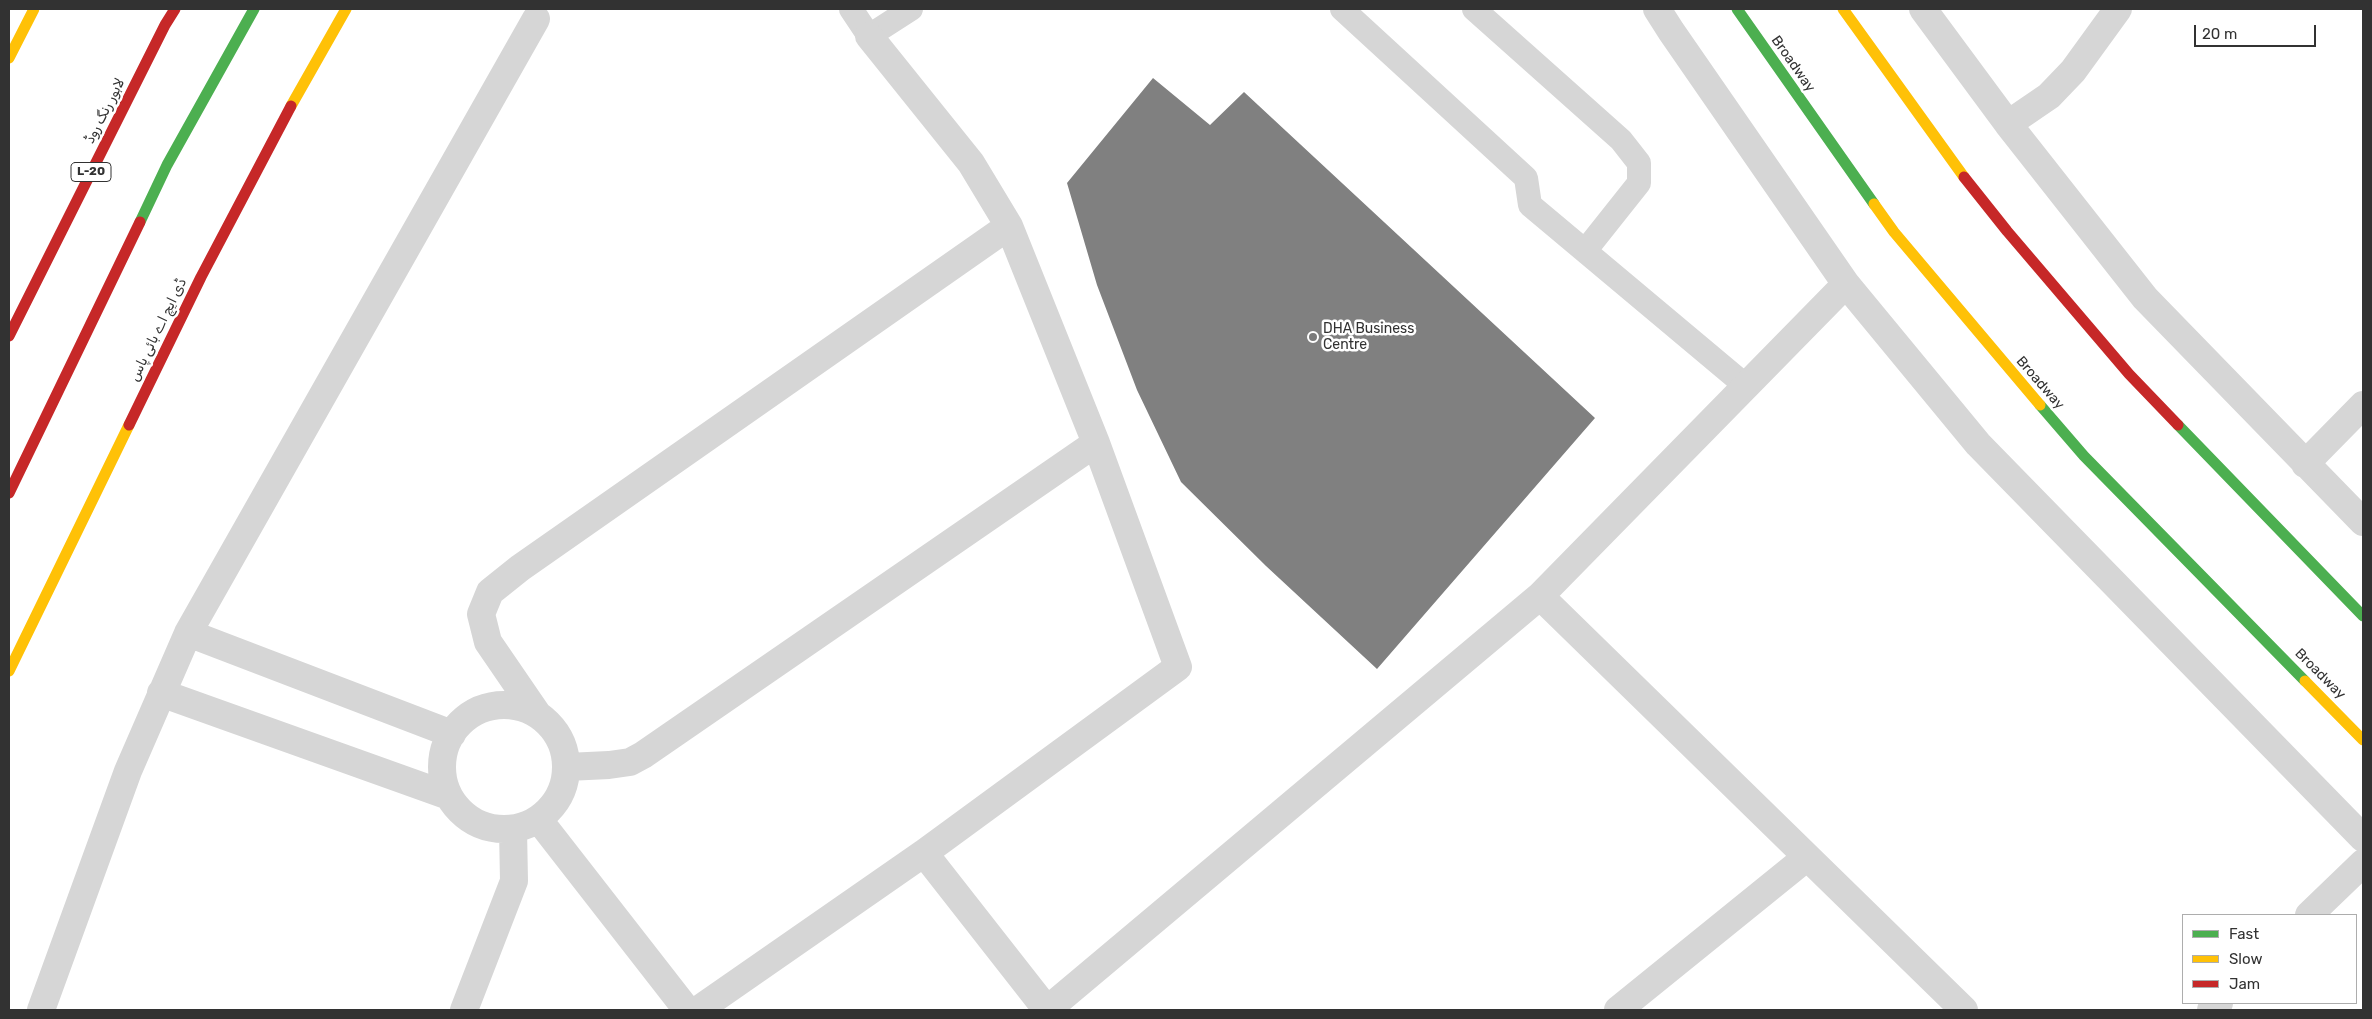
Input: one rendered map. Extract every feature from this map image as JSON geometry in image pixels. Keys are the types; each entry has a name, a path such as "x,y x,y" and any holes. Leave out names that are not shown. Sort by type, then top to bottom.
{"main road":[{"path":"9,58 34,9"},
{"name":"لاہور رنگ روڈ","path":"9,336 165,24 175,9"},
{"path":"9,493 167,165 254,9"},
{"name":"ڈی ایچ اے بائی پاس","path":"9,671 201,277 312,67 346,9"},
{"name":"Broadway","path":"1737,9 1894,232 2012,373 2084,456 2363,740"},
{"path":"1843,9 1947,155 2006,231 2130,374 2301,554 2363,616"}],"street":[{"path":"1658,9 1671,32 1846,284 1978,444 2363,838"},
{"path":"1923,9 2008,124 2145,298 2363,522"},
{"path":"2008,124 2049,96 2073,71 2118,9"},
{"path":"41,1010 128,771 160,693 188,633 536,19"},
{"path":"698,1010 924,854 1178,667 1096,443 1009,226 971,163 869,36"},
{"path":"538,715 507,705 475,712 452,734 443,754 442,775 449,796 466,816 488,827 513,829 538,820 560,797 567,767 563,747 554,729 538,715 488,642 481,614 490,592 528,562 1009,226"},
{"path":"924,854 1047,1010 1540,596 1846,284"},
{"path":"2305,464 2363,405"},
{"path":"567,767 630,762 643,755 1096,443"},
{"path":"1540,596 1964,1010"},
{"path":"188,633 452,734"},
{"path":"160,693 449,796"},
{"path":"538,820 687,1010"},
{"path":"464,1010 514,881 513,829"},
{"path":"1618,1010 1807,857"},
{"path":"2310,914 2363,863"}],"lane":[{"path":"851,9 869,36 911,9"},
{"path":"1342,9 1526,178 1530,205 1746,386"},
{"path":"1486,13 1621,140 1639,163 1639,183 1585,251"}],"building":[{"name":"DHA Business Centre","path":"1153,78 1210,125 1244,92 1595,418 1377,669 1266,566 1181,482 1137,390 1097,285 1067,183"}],"traffic: fast":[{"path":"140,222 167,165 254,9"},
{"path":"1737,9 1874,204"},
{"path":"2040,405 2084,456 2305,681"},
{"path":"2178,425 2363,616"}],"traffic: slow":[{"path":"9,58 34,9"},
{"path":"291,106 346,9"},
{"path":"1843,9 1964,177"},
{"path":"1874,204 1894,232 2040,405"},
{"path":"9,671 129,425"},
{"path":"2305,681 2363,740"}],"traffic: jam":[{"path":"9,336 165,25 175,9"},
{"path":"129,425 201,277 291,106"},
{"path":"1964,177 2007,231 2129,374 2178,425"},
{"path":"9,493 140,222"}],"place":[{"name":"DHA Business Centre","path":"1313,337"}]}
